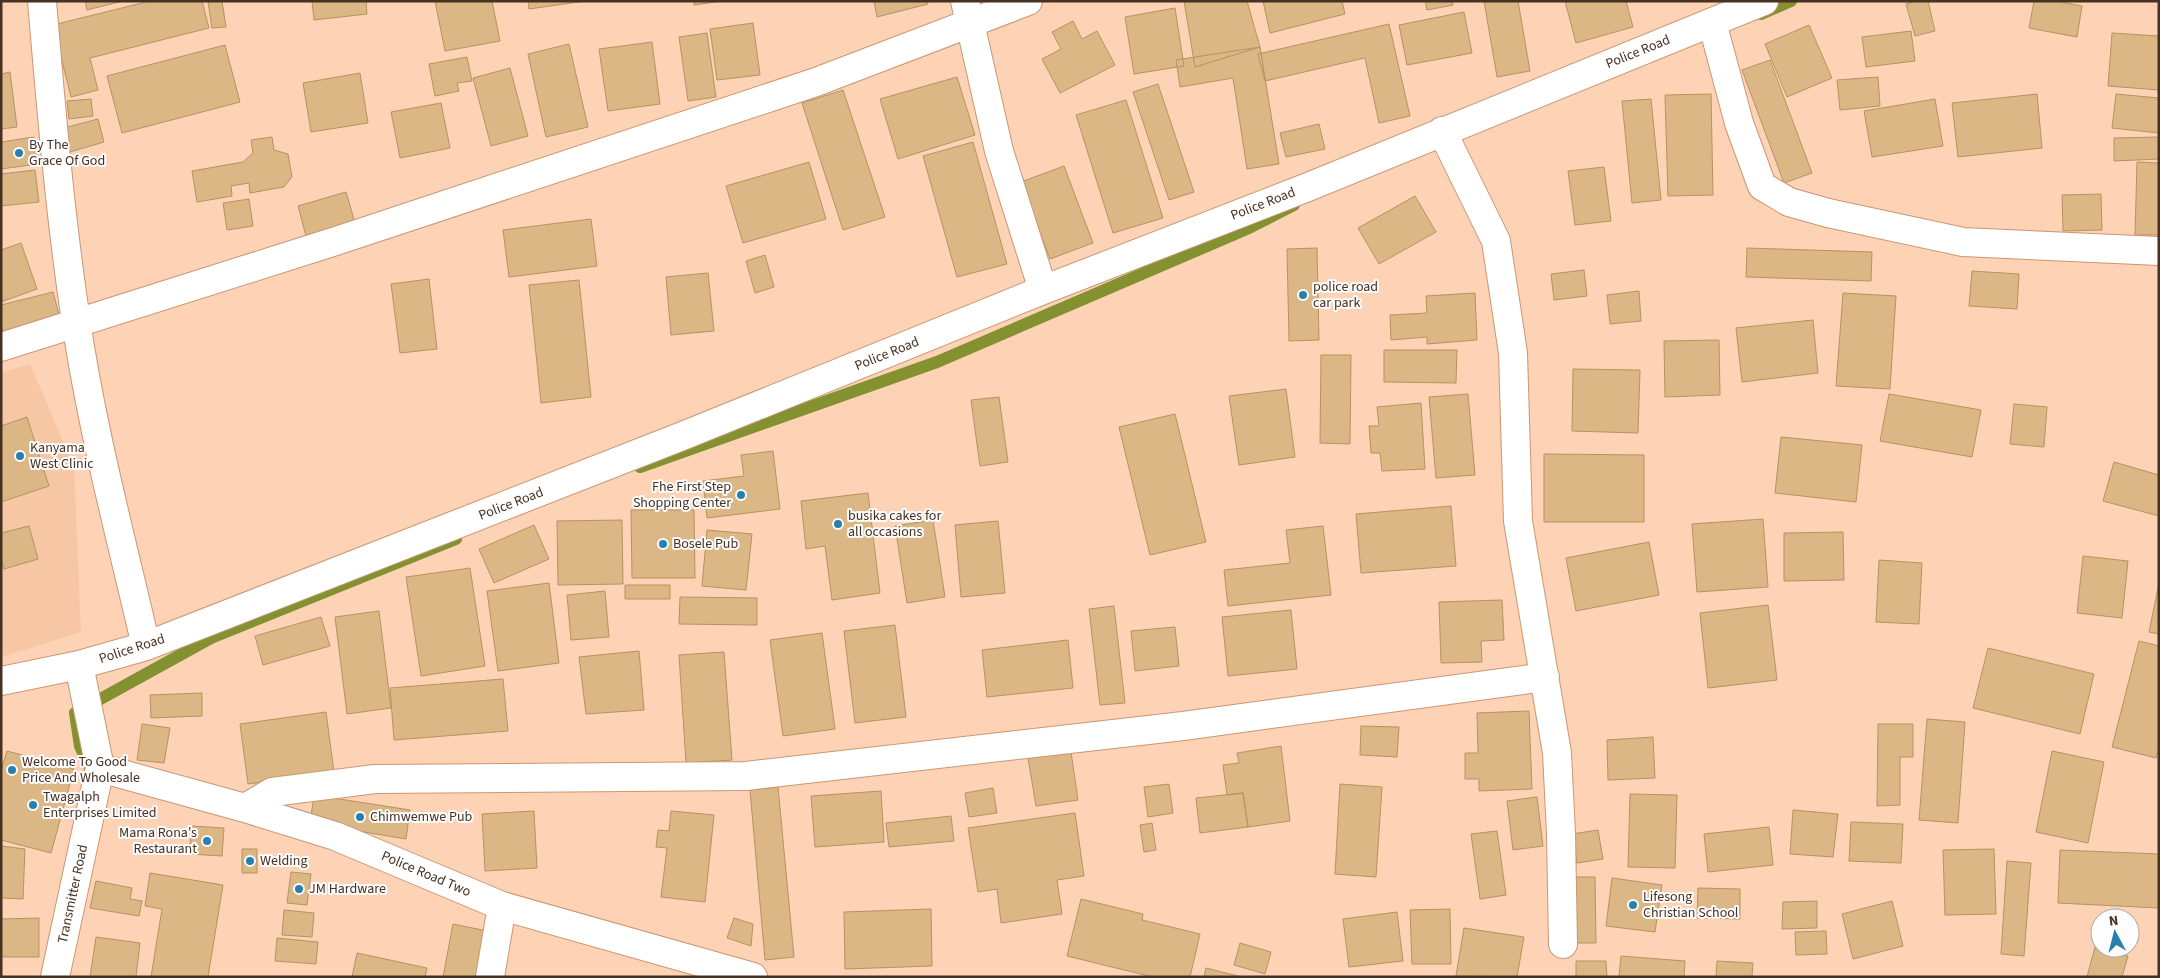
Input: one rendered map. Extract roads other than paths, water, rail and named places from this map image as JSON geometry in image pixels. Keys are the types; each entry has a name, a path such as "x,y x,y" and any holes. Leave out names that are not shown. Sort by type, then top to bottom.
{"street":[{"path":"42,1 54,149 76,322 99,443 146,646"},
{"path":"1,347 336,241 797,88 967,13 1028,1"},
{"name":"Police Road","path":"1,681 79,665 146,646 685,435 1043,290 1308,187 1764,1"},
{"path":"967,13 999,151 1043,290"},
{"path":"1712,22 1739,123 1762,186 1789,202 1828,214 1963,242 2159,251"},
{"path":"1442,131 1496,241 1513,353 1518,521 1546,677 1557,753 1563,944"},
{"name":"Transmitter Road","path":"55,977 100,768 79,665"},
{"path":"245,808 272,792 375,779 756,775 1184,726 1546,677"},
{"name":"Police Road Two","path":"100,768 245,808 336,836 502,906 753,977"},
{"path":"490,977 502,906"}],"waterway":[{"path":"1761,14 1791,1"},
{"path":"640,467 937,362 1249,228 1294,205"},
{"path":"89,766 80,746 75,713 211,638 456,539"}],"place":[{"name":"By The Grace Of God","path":"19,153"},
{"name":"police road car park","path":"1303,295"},
{"name":"Kanyama West Clinic","path":"20,456"},
{"name":"Fhe First Step Shopping Center","path":"741,495"},
{"name":"busika cakes for all occasions","path":"838,524"},
{"name":"Bosele Pub","path":"663,544"},
{"name":"Welcome To Good Price And Wholesale","path":"12,770"},
{"name":"Twagalph Enterprises Limited","path":"33,805"},
{"name":"Chimwemwe Pub","path":"360,817"},
{"name":"Mama Rona's Restaurant","path":"207,841"},
{"name":"Welding","path":"250,861"},
{"name":"JM Hardware","path":"299,889"},
{"name":"Lifesong Christian School","path":"1633,905"}]}
